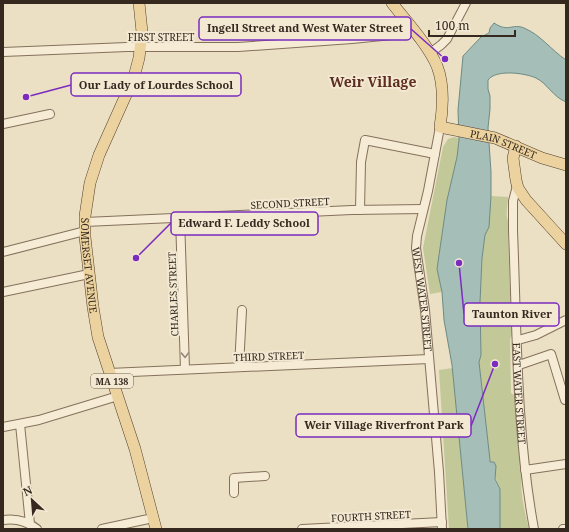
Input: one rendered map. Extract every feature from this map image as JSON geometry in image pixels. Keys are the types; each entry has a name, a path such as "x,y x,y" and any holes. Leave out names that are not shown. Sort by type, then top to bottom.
{"main road":[{"name":"SOMERSET AVENUE","path":"139,3 142,28 141,47 135,72 94,169 87,198 85,226 89,274 97,331 109,373 118,396 142,473 155,524"},
{"name":"WEST WATER STREET","path":"392,3 430,53 437,67 440,80 440,127"},
{"name":"PLAIN STREET","path":"440,127 491,137 566,165"},
{"name":"EAST WATER STREET","path":"516,181 513,155 520,148"},
{"path":"516,181 526,200 566,244"}],"street":[{"path":"430,53 443,43 466,3"},
{"name":"FIRST STREET","path":"3,52 141,47 244,47 352,39 392,35 413,31"},
{"path":"3,124 50,114"},
{"name":"WEST WATER STREET","path":"440,127 417,236 416,248 425,310 442,526"},
{"path":"360,210 361,162 365,140 435,154"},
{"name":"EAST WATER STREET","path":"516,181 512,205 518,365 525,470 534,529"},
{"name":"SECOND STREET","path":"3,252 85,226 180,218 360,210 423,209"},
{"name":"CHARLES STREET","path":"180,218 185,370"},
{"path":"3,292 89,274"},
{"path":"239,367 242,310"},
{"path":"518,340 536,335 566,320"},
{"path":"518,365 551,354 565,400"},
{"name":"THIRD STREET","path":"109,373 429,359"},
{"path":"3,427 20,424 118,396"},
{"path":"20,424 34,527"},
{"path":"525,470 566,464"},
{"path":"234,493 234,478 265,476"},
{"path":"3,520 15,519 34,527"},
{"path":"102,529 155,524"},
{"name":"FOURTH STREET","path":"302,529 442,526"}],"green space":[{"path":"454,137 459,139 457,157 447,200 437,269 442,292 430,294 423,248 443,147 448,139"},
{"path":"491,196 508,197 507,218 510,228 508,234 511,321 514,324 514,330 510,339 511,393 514,395 520,453 522,496 529,529 500,529 500,489 495,476 496,469 490,460 479,362 481,355 480,302 482,258 485,235 489,227"},
{"path":"453,368 468,529 449,529 439,370"}],"water":[{"path":"494,23 507,28 520,27 530,31 566,60 566,102 557,97 544,83 531,76 504,73 497,74 488,80 490,96 488,128 491,196 489,227 485,235 482,258 480,302 481,355 479,362 490,462 494,462 496,466 495,479 500,489 500,529 468,529 452,365 444,320 442,292 437,269 447,200 457,157 459,140 458,110 463,56 481,37 489,33 490,28"}],"place":[{"name":"Ingell Street and West Water Street","path":"445,59"},
{"name":"Our Lady of Lourdes School","path":"26,97"},
{"name":"Edward F. Leddy School","path":"136,258"},
{"name":"Taunton River","path":"459,263"},
{"name":"Weir Village Riverfront Park","path":"495,364"}],"district":[{"name":"Weir Village","path":"373,81"}]}
